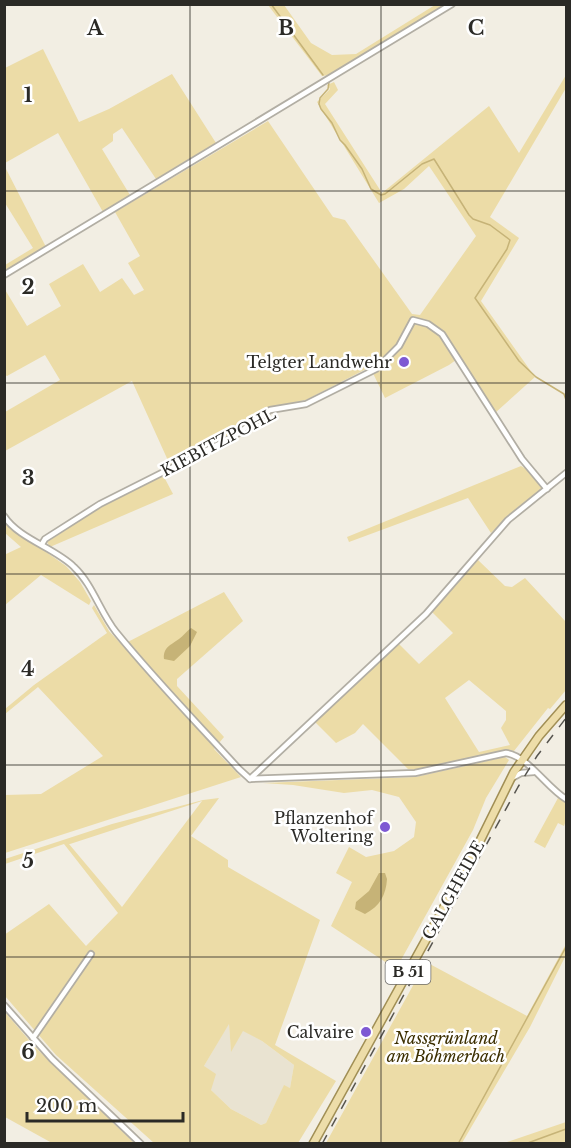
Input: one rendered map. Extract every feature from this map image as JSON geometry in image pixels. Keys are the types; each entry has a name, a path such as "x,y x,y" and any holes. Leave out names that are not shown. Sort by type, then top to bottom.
{"main road":[{"name":"B 51","path":"522,760 545,729 567,705"},
{"name":"GALGHEIDE","path":"313,1143 475,851 522,760"}],"street":[{"path":"4,275 452,4"},
{"name":"KIEBITZPOHL","path":"42,544 45,539 100,504 233,437 270,410 306,404 376,369 399,346 413,320 428,324 442,334 522,459 547,489"},
{"path":"250,779 426,614 508,520 567,473"},
{"path":"4,516 15,528 75,568 85,579 114,630 250,779 415,773 506,753 522,760 554,791 567,799"},
{"path":"511,778 522,773 534,772"},
{"path":"33,1038 91,954"},
{"path":"4,1005 52,1059 141,1143"}],"shaded area":[{"path":"191,628 197,632 190,646 174,661 164,659 168,647"},
{"path":"379,873 385,873 387,879 385,890 378,904 365,914 355,909 356,902 369,891"},
{"path":"229,1023 231,1051 243,1030 294,1065 290,1088 284,1086 266,1123 261,1125 231,1109 211,1090 204,1066"}],"green space":[{"path":"268,5 284,5 311,43 332,55 356,54 435,5 444,5 330,75 322,76"},
{"path":"43,49 79,122 109,109 172,74 216,143 156,179 122,128 113,134 113,141 102,149 130,195 103,212 58,133 5,163 5,68"},
{"path":"566,75 566,88 490,217 519,238 481,301 535,377 495,413 460,357 385,398 370,367 306,400 270,407 232,433 170,465 132,381 5,451 5,412 60,380 45,355 5,375 4,288 27,326 61,306 49,284 83,264 100,292 122,278 134,295 144,290 128,263 140,256 115,212 268,121 333,217 345,220 412,314 420,315 476,236 429,166 404,189 379,203 317,102 330,89 327,85 334,82 338,90 325,104 382,193 489,106 519,153"},
{"path":"4,165 46,247 5,272 5,265 33,248 5,203"},
{"path":"521,466 528,470 542,486 541,491 518,507 491,533 468,498 349,542 347,537"},
{"path":"163,475 173,494 50,547 47,542 104,505"},
{"path":"5,523 66,566 80,582 91,601 89,605 41,575 5,605 4,555 21,547 5,533"},
{"path":"478,560 505,586 512,587 525,578 566,622 566,690 550,709 548,708 514,751 508,750 415,770 408,769 363,724 355,733 336,743 315,722 399,644 419,664 453,633 432,612","holes":["469,680 506,711 506,720 501,728 510,745 479,752 445,698"]},
{"path":"224,592 243,621 177,679 177,686 224,737 214,749 241,777 5,853 5,795 41,794 103,756 38,687 5,714 5,709 34,685 107,633 92,608 94,605 109,631 122,645"},
{"path":"505,757 509,760 486,798 473,830 396,969 331,926 352,882 336,873 349,847 366,857 394,851 414,837 416,822 399,797 372,790 344,793 263,783 415,777"},
{"path":"219,798 191,836 228,860 228,867 320,920 275,1045 336,1081 298,1143 154,1143 56,1055 5,996 4,935 49,904 86,946 118,913 64,844 5,864 5,859 112,824 203,800","holes":["202,801 122,907 69,844 70,844","229,1024 231,1052 243,1031 262,1041 294,1065 290,1088 284,1085 266,1123 261,1125 231,1109 211,1090 216,1074 204,1066"]},
{"path":"558,798 566,803 566,820 564,826 558,823 545,848 534,842"},
{"name":"Nassgrünland am Böhmerbach","path":"566,944 566,955 530,1027 462,1143 326,1143 426,962 527,1016"},
{"path":"4,1011 35,1047 134,1143 52,1143 5,1117"},
{"path":"566,1122 566,1143 504,1143"}],"waterway":[{"path":"271,4 323,75"},
{"path":"329,82 328,89 320,98 319,104 340,140 362,169 371,189 381,195 385,194 422,164 434,159 469,215 473,219 490,225 510,240 507,249 475,298 519,361 536,377 564,394 566,400"},
{"path":"458,1144 566,947"},
{"path":"525,1144 566,1129"}],"railway":[{"path":"322,1144 518,787 537,756 566,718"}],"place":[{"name":"Telgter Landwehr","path":"404,362"},
{"name":"Pflanzenhof Woltering","path":"385,827"},
{"name":"Calvaire","path":"366,1032"}]}
